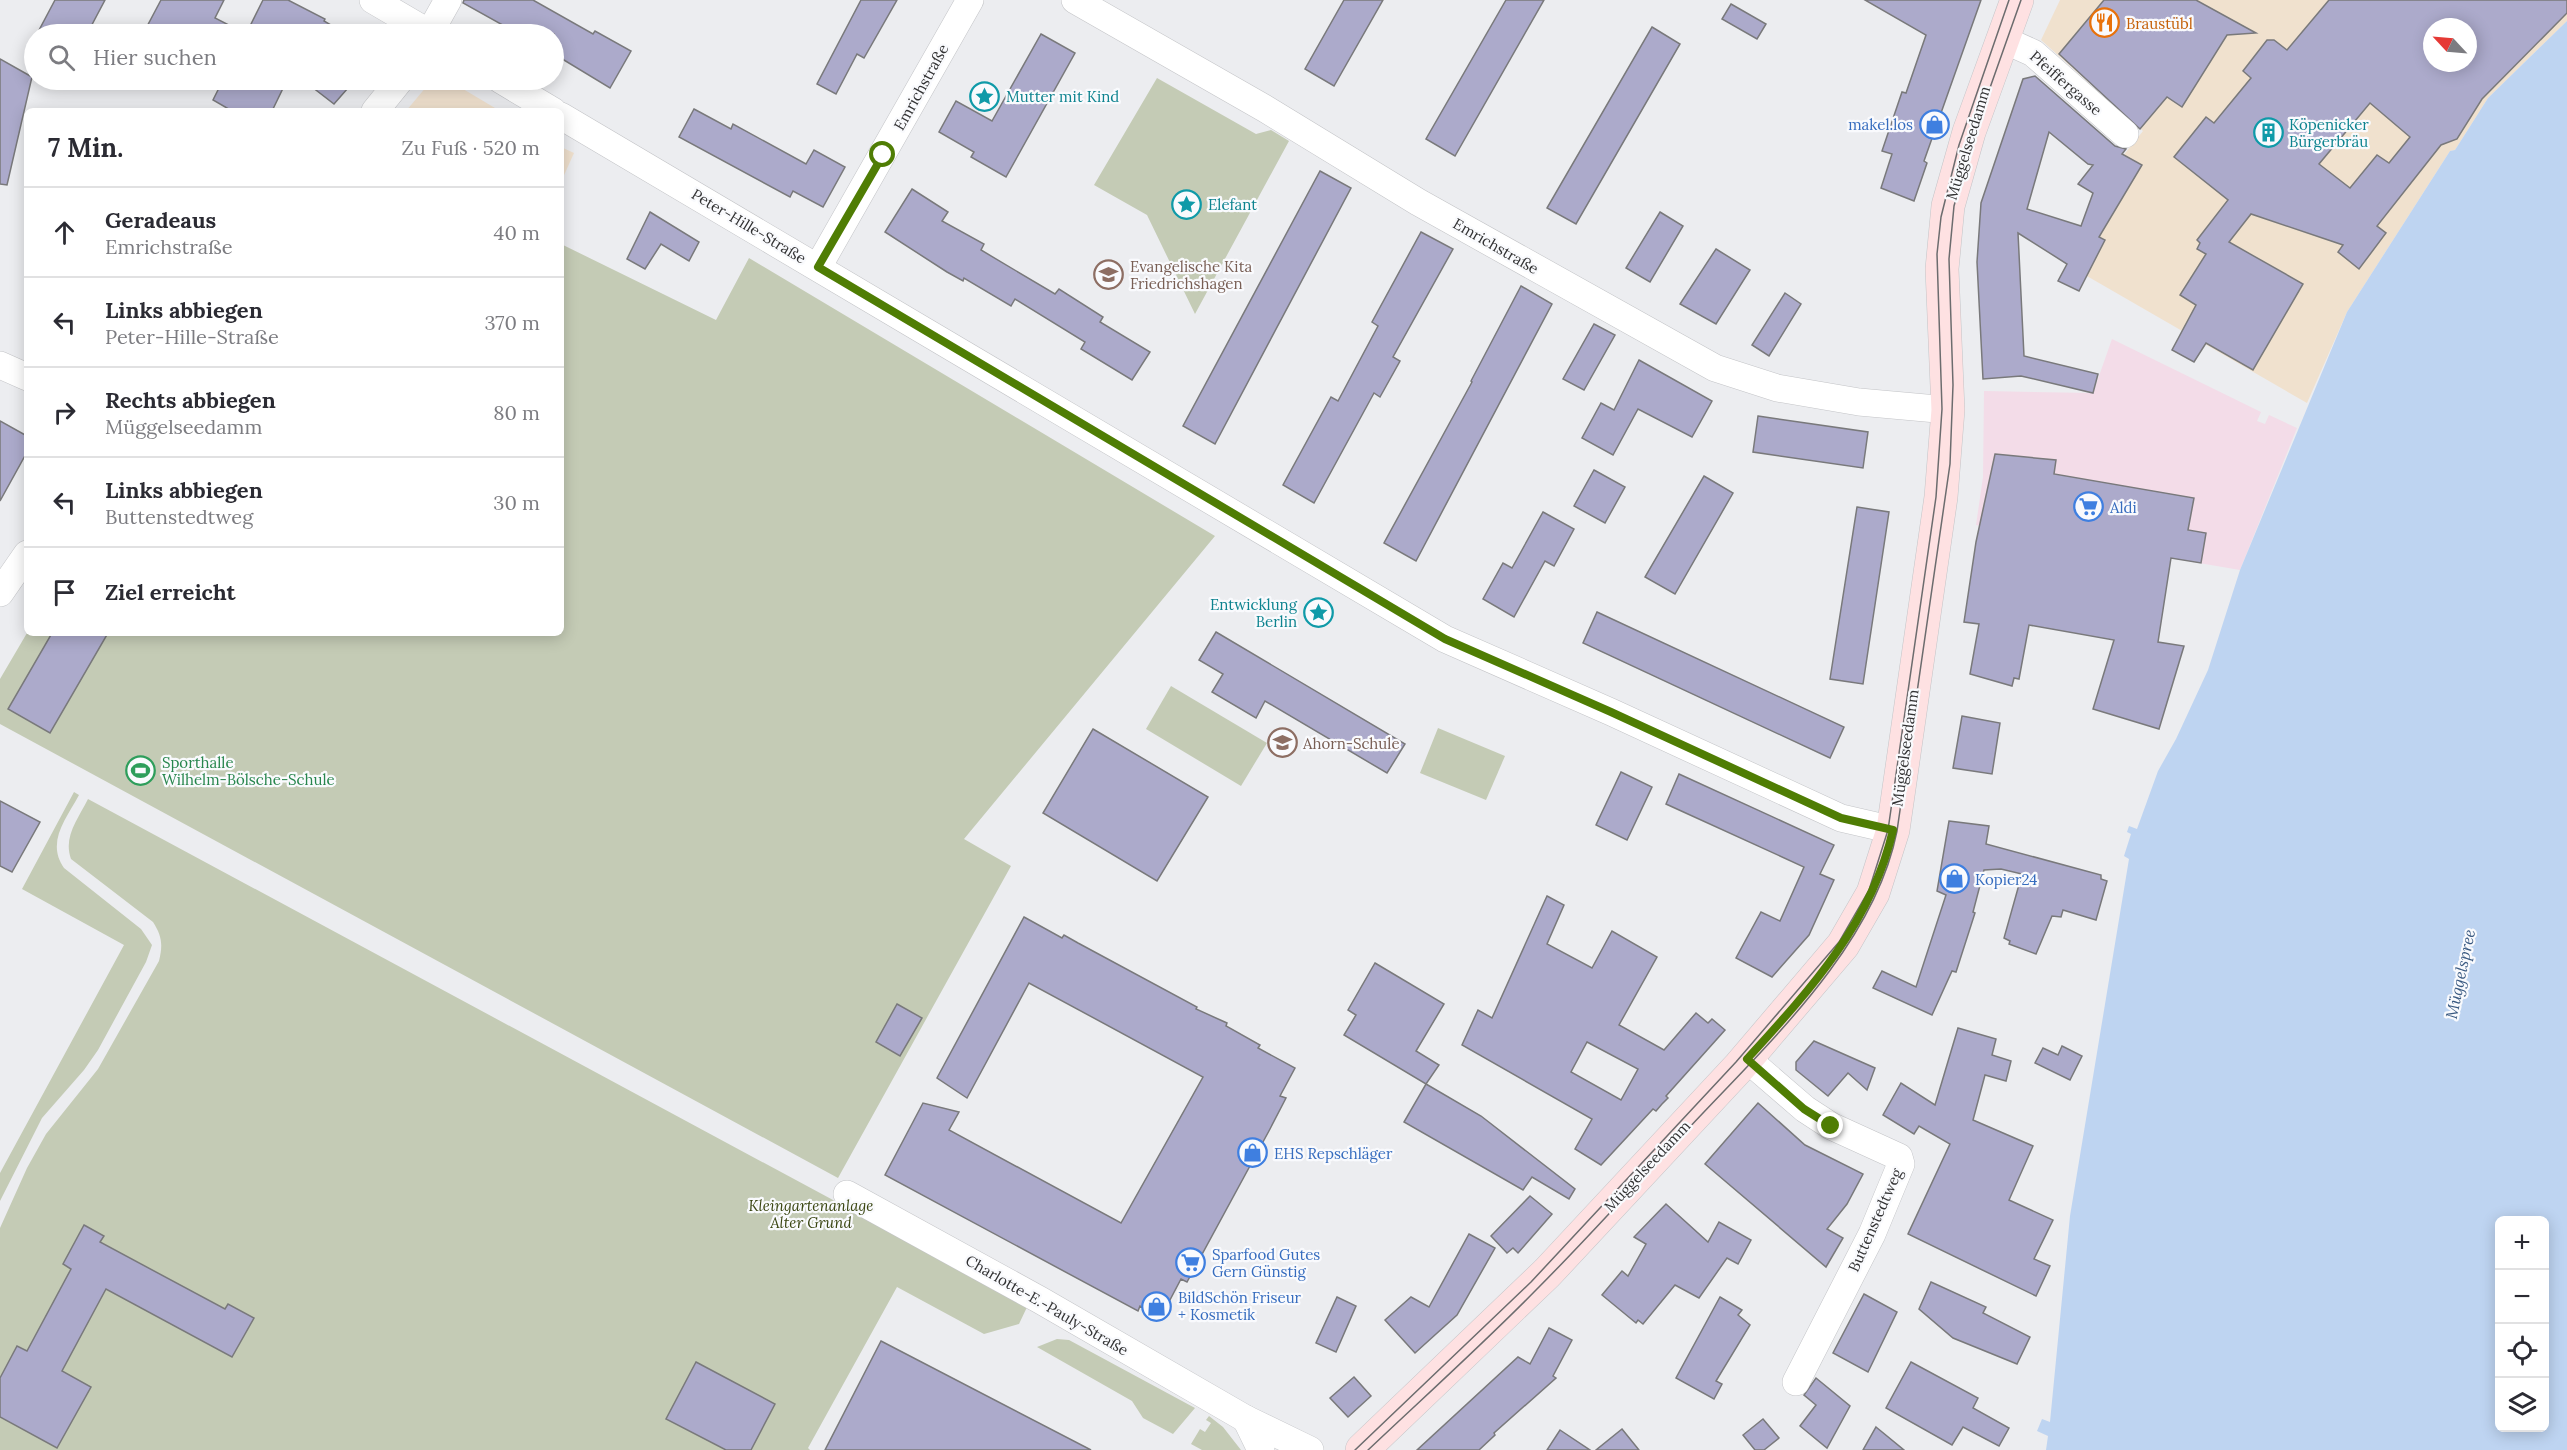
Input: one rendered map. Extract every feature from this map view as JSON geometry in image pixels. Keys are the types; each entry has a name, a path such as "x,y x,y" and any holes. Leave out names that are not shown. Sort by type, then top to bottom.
{"main road":[{"name":"Müggelseedamm","path":"1371,1447 1547,1273 1747,1059 1843,945 1858,922 1882,872 1893,830 1937,526 1948,410 1942,269 1948,206 1969,132 2017,0"}],"street":[{"path":"373,0 413,24"},
{"path":"435,24 448,0"},
{"name":"Emrichstraße","path":"818,267 970,0"},
{"name":"Emrichstraße","path":"1075,0 1264,108 1428,207 1715,368 1777,388 1858,402 1948,410"},
{"name":"Pfeiffergasse","path":"2002,39 2033,52 2125,134"},
{"path":"377,108 392,90"},
{"path":"518,90 548,108"},
{"name":"Peter-Hille-Straße","path":"564,118 1445,639 1611,712 1841,818 1893,830"},
{"path":"0,365 24,376"},
{"path":"0,593 24,558"},
{"name":"Buttenstedtweg","path":"1747,1059 1804,1109 1831,1126 1899,1157 1901,1164 1872,1234 1796,1382"},
{"name":"Charlotte-E.-Pauly-Straße","path":"847,1194 1040,1300 1246,1419 1310,1450"},
{"path":"1246,1419 1262,1450"}],"shaded area":[{"path":"2060,0 2567,0 2567,21 2488,98 2455,150 2450,151 2347,312 2307,403 2073,268 2093,193 2143,131 2041,40"},
{"path":"424,90 465,90 495,108 409,108"},
{"path":"564,148 574,153 564,175"},
{"path":"2112,339 2261,412 2257,421 2265,424 2269,415 2297,428 2240,570 1976,525 1983,477 1984,391 2093,393"}],"green space":[{"path":"1157,78 1256,134 1271,130 1289,141 1195,314 1147,215 1094,185"},
{"path":"564,245 716,320 749,258 1215,536 964,839 1011,866 838,1178 0,724 0,679 25,636 564,636"},
{"path":"1171,686 1267,743 1241,786 1146,729"},
{"path":"1438,728 1505,756 1486,800 1420,773"},
{"path":"74,792 79,795 57,840 59,858 64,868 141,929 152,945 146,962 98,1050 84,1070 42,1118 0,1201 0,1173 124,945 22,889"},
{"name":"Kleingartenanlage Alter Grund","path":"88,799 1028,1305 1019,1324 984,1334 897,1287 808,1448 810,1450 0,1450 0,1228 27,1168 46,1134 98,1069 159,961 161,950 160,936 153,922 71,859 70,836"},
{"path":"1057,1339 1069,1340 1195,1408 1173,1434 1143,1418 1132,1401 1037,1347"},
{"path":"1209,1416 1223,1427 1241,1450 1202,1450 1191,1444 1200,1429 1205,1432 1211,1423 1206,1420"}],"water":[{"name":"Müggelspree","path":"2567,21 2567,1450 2046,1450 2048,1436 2037,1431 2042,1419 2050,1422 2070,1216 2129,859 2124,856 2131,834 2127,832 2129,826 2137,829 2158,771 2176,739 2208,670 2240,570 2347,312 2450,151 2455,150 2488,98"}],"building":[{"path":"55,0 105,0 92,24 42,24"},
{"path":"161,0 224,0 215,18 227,24 148,24"},
{"path":"263,0 288,0 325,19 324,21 329,24 251,24"},
{"path":"464,0 533,0 593,34 595,31 631,51 610,88 564,60 564,24 501,24 463,3"},
{"path":"861,0 897,0 864,58 857,54 836,94 817,84"},
{"path":"1344,0 1383,0 1334,86 1305,69"},
{"path":"1506,0 1544,0 1455,156 1426,139"},
{"path":"1865,0 1981,0 1924,161 1927,163 1914,201 1881,188 1892,154 1882,151 1902,92 1906,93 1926,35"},
{"path":"2104,0 2196,0 2256,33 2227,35 2182,107 2167,97 2140,129 2059,54"},
{"name":"Köpenicker Bürgerbräu","path":"2329,0 2567,0 2567,13 2482,99 2457,139 2441,145 2377,226 2386,233 2359,269 2338,252 2343,245 2251,214 2229,242 2303,284 2253,370 2206,343 2194,362 2172,350 2196,305 2180,295 2206,254 2197,249 2200,243 2197,240 2228,200 2174,157 2206,117 2214,123 2251,78 2243,71 2267,40 2274,40 2287,50","holes":["2370,103 2410,137 2389,163 2377,155 2350,188 2319,164"]},
{"path":"1731,4 1766,24 1757,39 1722,19"},
{"path":"1652,27 1680,44 1576,224 1547,208"},
{"path":"1041,34 1075,53 1006,177 971,157 974,152 939,132 956,101 992,121"},
{"path":"0,59 24,72 24,90 29,90 7,185 0,184"},
{"path":"2035,76 2115,146 2126,149 2122,154 2142,165 2099,237 2105,240 2079,291 2058,281 2067,264 2018,233 2024,356 2098,374 2093,393 2021,376 1983,379 1977,262 1981,203 2023,79","holes":["2049,132 2088,164 2093,165 2078,184 2093,193 2081,226 2027,209"]},
{"path":"218,90 282,90 273,108 227,108 213,100"},
{"path":"316,90 346,90 334,104"},
{"path":"694,109 731,129 733,124 806,164 814,150 845,167 823,207 793,191 790,197 679,137"},
{"path":"1320,171 1351,188 1215,444 1183,426"},
{"path":"912,189 948,212 942,221 984,244 981,250 1055,294 1059,289 1103,317 1100,322 1150,352 1132,380 1081,349 1085,342 1015,299 1011,306 964,278 963,281 947,272 885,232"},
{"path":"650,212 699,242 689,261 661,244 645,269 627,259"},
{"path":"1660,212 1683,226 1650,282 1626,268"},
{"path":"1421,232 1453,249 1393,357 1400,361 1380,397 1374,393 1314,503 1283,485 1331,397 1338,401 1378,326 1372,322"},
{"path":"1716,249 1750,270 1716,324 1680,304"},
{"path":"1521,286 1552,304 1416,561 1384,543 1472,382"},
{"path":"1785,293 1801,304 1769,356 1752,345"},
{"path":"1594,324 1615,335 1584,390 1563,379"},
{"path":"1639,360 1712,401 1692,437 1638,409 1613,455 1582,438 1601,403 1614,410"},
{"path":"1758,416 1868,432 1863,468 1753,452"},
{"path":"0,421 24,434 24,457 0,501"},
{"path":"1995,454 2056,460 2054,474 2194,498 2188,530 2206,533 2201,563 2171,558 2158,642 2184,646 2159,729 2093,709 2114,640 2029,625 2019,679 2014,678 2012,686 1970,674 1979,624 1964,622 1976,542"},
{"path":"1594,470 1625,487 1605,523 1574,506"},
{"path":"1704,476 1733,493 1675,594 1645,577"},
{"path":"1857,507 1889,512 1863,684 1830,679"},
{"path":"1543,512 1574,529 1554,566 1545,561 1514,617 1483,599 1503,563 1512,568"},
{"path":"1597,612 1844,727 1830,758 1583,643"},
{"path":"1216,632 1405,744 1387,773 1265,701 1256,718 1212,692 1223,674 1199,660"},
{"path":"50,636 106,636 50,733 8,709"},
{"path":"1962,716 2000,723 1992,774 1953,768"},
{"path":"1093,729 1208,797 1157,881 1043,813"},
{"path":"1621,772 1652,787 1627,840 1596,825"},
{"path":"1679,774 1834,845 1820,874 1834,880 1809,935 1772,977 1736,958 1761,912 1780,921 1804,867 1666,804"},
{"path":"0,801 40,822 12,872 0,866"},
{"path":"1949,821 1989,826 1986,844 2101,875 2101,879 2107,881 2096,920 2063,910 2061,917 2052,916 2036,954 2009,944 2010,941 2004,938 2022,874 2001,869 1984,870 1973,912 1975,913 1956,972 1952,971 1932,1015 1873,988 1882,971 1916,987 1946,895 1937,891"},
{"path":"1547,896 1564,905 1547,944 1592,968 1612,931 1657,957 1619,1025 1664,1050 1696,1013 1708,1023 1712,1019 1725,1030 1666,1096 1668,1098 1656,1111 1653,1109 1601,1165 1575,1149 1592,1119 1462,1045 1478,1010 1492,1018","holes":["1587,1042 1638,1069 1621,1100 1571,1072"]},
{"path":"1024,917 1062,938 1064,935 1197,1007 1196,1009 1227,1023 1226,1026 1260,1045 1258,1048 1295,1068 1280,1096 1286,1098 1270,1129 1187,1282 1181,1279 1161,1317 1140,1306 1138,1311 885,1175 923,1103 959,1112 949,1130 1121,1223 1203,1077 1029,983 967,1098 937,1078"},
{"path":"1375,963 1444,1004 1416,1051 1439,1065 1426,1084 1344,1035 1356,1015 1348,1010"},
{"path":"897,1004 922,1018 900,1056 876,1042"},
{"path":"1958,1028 1996,1039 1992,1055 2011,1061 2006,1081 1985,1075 1973,1120 2033,1146 2009,1200 2053,1220 2034,1259 2050,1266 2036,1296 1908,1234 1950,1144 1919,1126 1914,1134 1883,1115 1901,1083 1935,1105"},
{"path":"1814,1041 1875,1068 1867,1090 1848,1073 1828,1096 1796,1070 1796,1062"},
{"path":"2062,1046 2082,1056 2070,1080 2035,1063 2043,1048 2058,1055"},
{"path":"1426,1084 1481,1116 1575,1189 1569,1199 1532,1177 1523,1190 1404,1122"},
{"path":"1758,1103 1805,1145 1863,1174 1847,1204 1827,1229 1843,1238 1826,1267 1705,1164"},
{"path":"1530,1196 1552,1214 1518,1253 1513,1248 1507,1253 1491,1236"},
{"path":"1666,1204 1708,1242 1719,1222 1751,1240 1738,1264 1727,1258 1699,1298 1675,1285 1643,1324 1638,1320 1636,1323 1602,1295 1622,1271 1628,1276 1646,1244 1634,1237"},
{"path":"84,1225 104,1236 100,1242 225,1309 228,1304 254,1318 232,1357 106,1289 62,1371 91,1387 57,1448 0,1417 0,1378 17,1346 27,1351 71,1269 63,1264"},
{"path":"1469,1234 1495,1248 1457,1315 1415,1353 1385,1320 1411,1297 1429,1307"},
{"path":"1931,1282 1986,1307 1983,1313 2030,1337 2017,1364 1953,1338 1919,1309"},
{"path":"1864,1294 1897,1312 1868,1372 1833,1353"},
{"path":"1337,1297 1356,1306 1336,1352 1316,1343"},
{"path":"1720,1297 1742,1310 1738,1315 1750,1325 1716,1381 1722,1384 1714,1399 1676,1378"},
{"path":"1549,1328 1572,1340 1553,1376 1556,1378 1494,1433 1495,1435 1479,1450 1417,1450 1518,1357 1530,1364"},
{"path":"881,1341 1091,1450 825,1450"},
{"path":"696,1362 775,1404 751,1450 726,1450 666,1419"},
{"path":"1911,1362 1978,1398 1973,1408 2009,1428 1999,1446 1963,1427 1952,1445 1886,1408"},
{"path":"1354,1377 1371,1396 1348,1417 1330,1398"},
{"path":"1816,1378 1850,1406 1827,1448 1800,1426 1816,1405 1804,1395"},
{"path":"1763,1419 1779,1438 1764,1450 1755,1450 1743,1435"},
{"path":"1876,1427 1904,1450 1863,1450"},
{"path":"1622,1429 1639,1450 1596,1450"},
{"path":"1560,1430 1590,1450 1547,1450"}],"tram line":[{"path":"1355,1450 1531,1282 1736,1062 1839,942 1869,890 1888,830 1936,497 1942,409 1937,254 1941,217 1959,145 2009,0"},
{"path":"1368,1450 1495,1331 1555,1271 1781,1030 1841,955 1865,915 1885,874 1897,831 1950,464 1953,385 1949,259 1954,206 1974,133 2021,0"}],"place":[{"name":"Braustübl","path":"2105,23"},
{"name":"Mutter mit Kind","path":"985,96"},
{"name":"makel.los","path":"1934,124"},
{"name":"Köpenicker Bürgerbräu","path":"2268,133"},
{"name":"Elefant","path":"1187,204"},
{"name":"Evangelische Kita Friedrichshagen","path":"1109,275"},
{"name":"Aldi","path":"2089,507"},
{"name":"Entwicklung Berlin","path":"1318,613"},
{"name":"Ahorn-Schule","path":"1282,743"},
{"name":"Sporthalle Wilhelm-Bölsche-Schule","path":"141,771"},
{"name":"Kopier24","path":"1954,879"},
{"name":"EHS Repschläger","path":"1253,1153"},
{"name":"Sparfood Gutes Gern Günstig","path":"1191,1263"},
{"name":"BildSchön Friseur + Kosmetik","path":"1157,1306"}],"route":[{"path":"883,155 818,267 1132,456 1445,639 1497,664 1611,712 1841,818 1862,825 1893,830 1882,872 1858,922 1843,945 1747,1059 1804,1109 1831,1126"}]}
